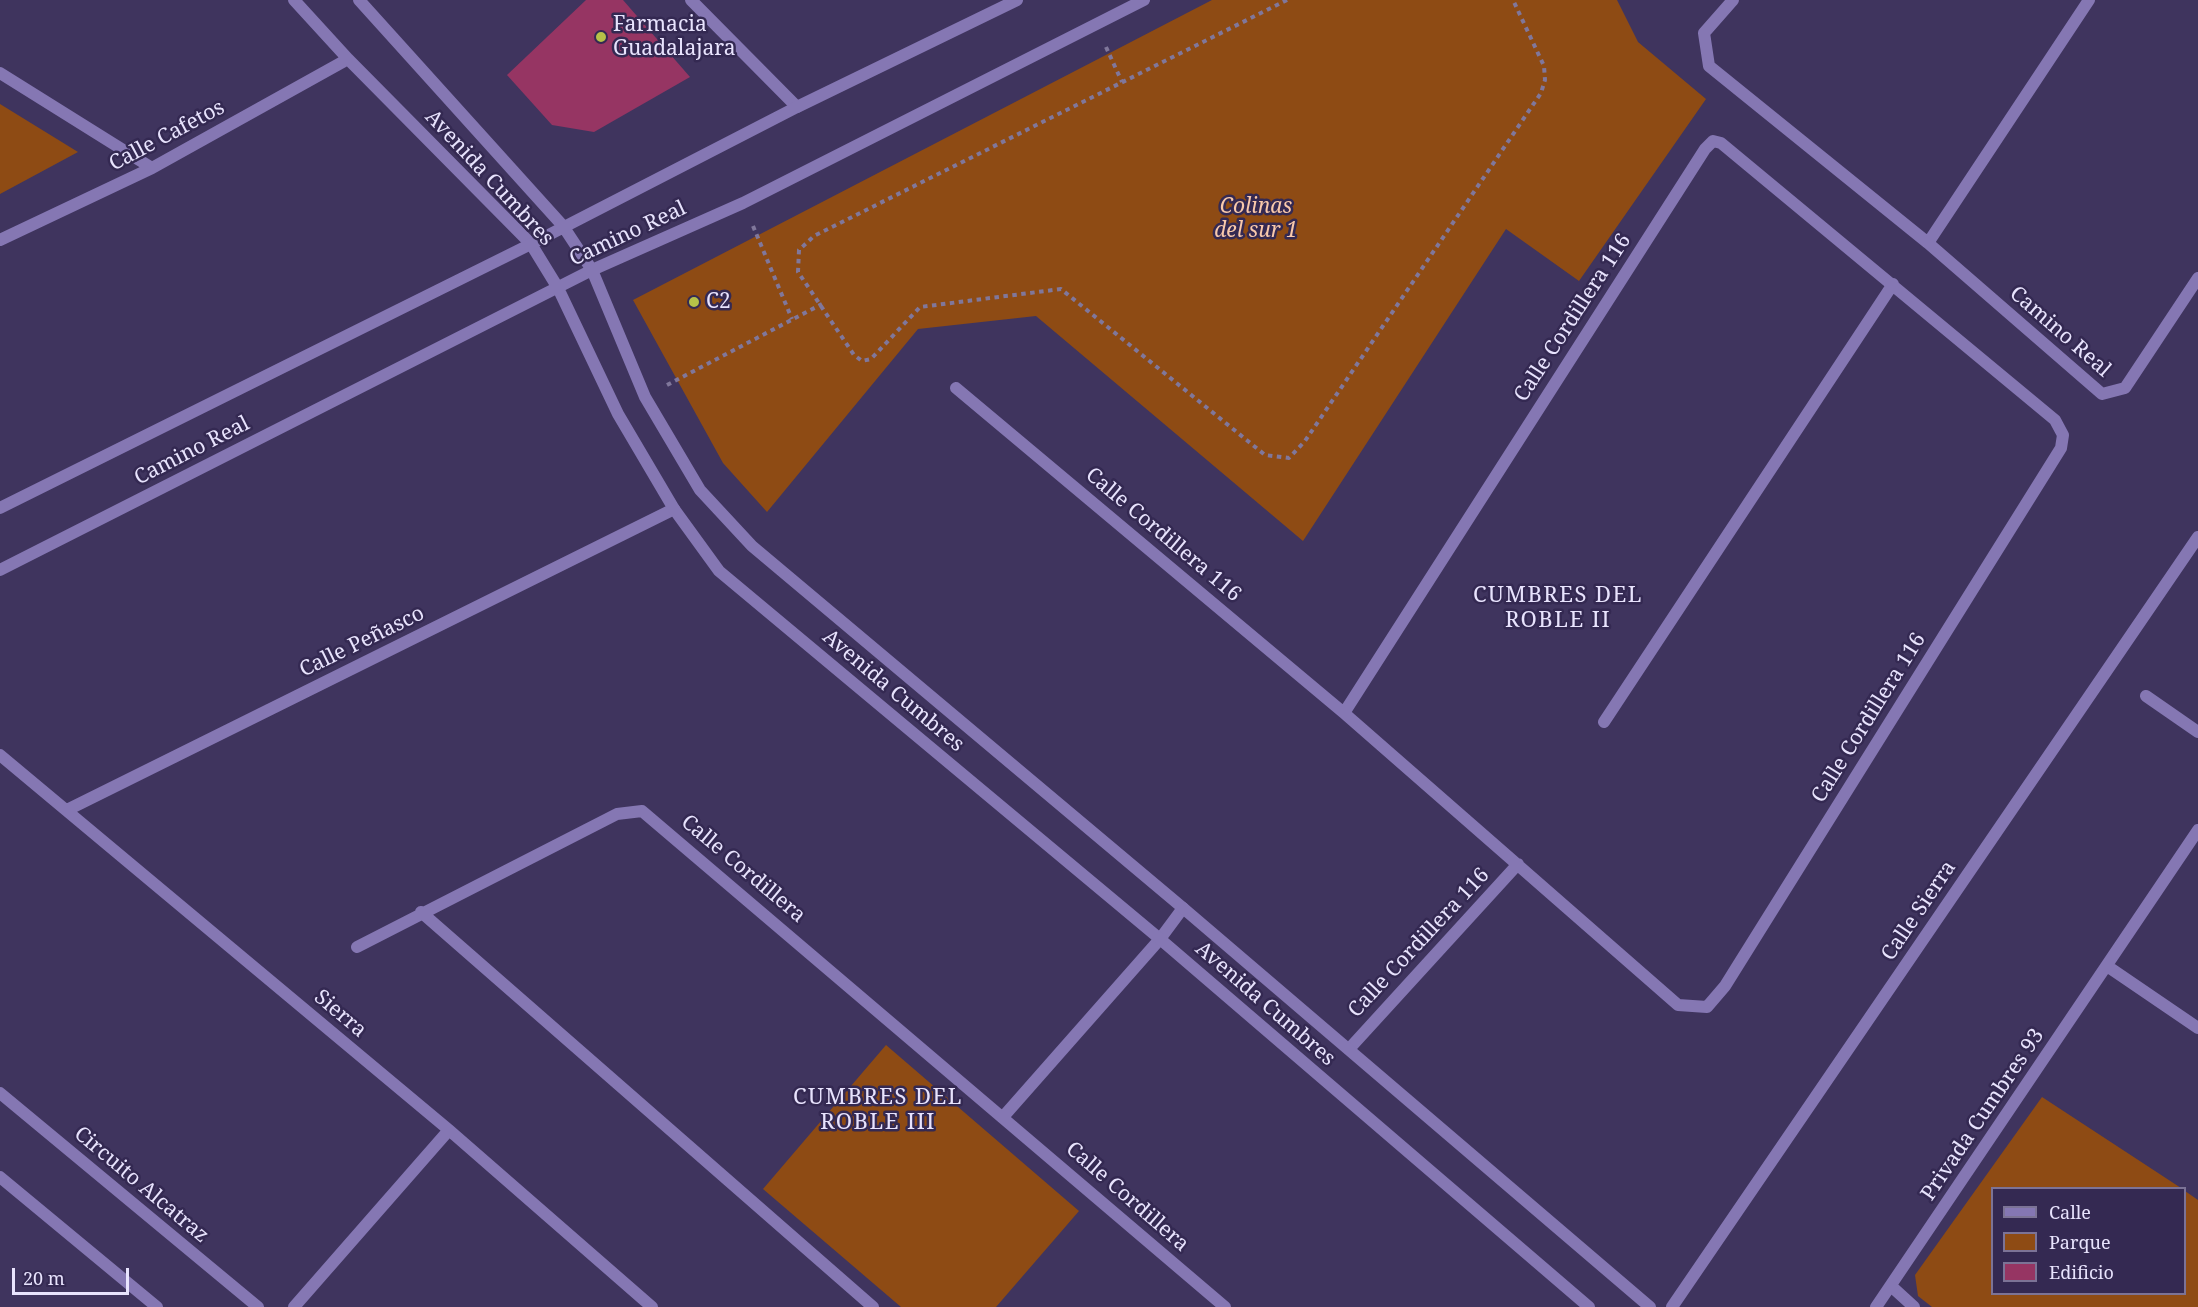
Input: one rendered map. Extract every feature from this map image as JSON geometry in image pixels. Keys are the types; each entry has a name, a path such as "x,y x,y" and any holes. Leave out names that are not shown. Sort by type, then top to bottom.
{"street":[{"name":"Avenida Cumbres","path":"294,0 348,59 531,244 558,288 618,414 674,509 719,572 1160,939 1589,1307"},
{"name":"Avenida Cumbres","path":"359,0 563,226 592,270 645,397 700,490 752,546 1349,1048 1650,1307"},
{"path":"691,0 797,107"},
{"name":"Camino Real","path":"0,508 531,244 797,107 1017,0"},
{"name":"Camino Real","path":"0,570 592,270 743,203 1144,0"},
{"name":"Camino Real","path":"1733,0 1704,33 1708,66 1928,243 2102,394 2125,388 2198,278"},
{"path":"1928,243 2089,0"},
{"name":"Calle Cafetos","path":"0,240 152,168 348,59"},
{"path":"0,73 152,168"},
{"name":"Calle Cordillera 116","path":"956,388 1344,712 1678,1005 1707,1007 1725,986 2061,448 2063,435 2055,420 1721,143 1713,141 1705,149 1344,712"},
{"path":"1604,722 1893,284"},
{"name":"Calle Peñasco","path":"67,810 674,509"},
{"name":"Calle Sierra","path":"1672,1307 2198,537"},
{"path":"2146,696 2198,732"},
{"name":"Sierra","path":"0,755 449,1130 652,1307"},
{"name":"Calle Cordillera","path":"357,947 421,912 616,814 642,811 1225,1307"},
{"name":"Privada Cumbres 93","path":"1876,1307 2198,830"},
{"name":"Calle Cordillera 116","path":"1349,1048 1518,864"},
{"path":"1003,1117 1160,939 1183,908"},
{"path":"421,912 873,1307"},
{"path":"2108,966 2198,1028"},
{"name":"Circuito Alcatraz","path":"0,1093 258,1307"},
{"path":"294,1307 449,1130"},
{"path":"0,1177 158,1307"},
{"path":"1891,1286 1914,1307"}],"path":[{"path":"1287,0 814,236 799,250 798,272 822,304 854,355 862,360 871,359 920,307 1060,289 1265,455 1289,458 1305,441 1541,93 1545,80 1544,66 1513,0"},
{"path":"1096,24 1122,82"},
{"path":"743,203 792,320"},
{"path":"645,397 822,304"}],"green space":[{"name":"Colinas del sur 1","path":"1212,0 1617,0 1638,42 1706,99 1579,281 1506,229 1303,541 1036,316 918,329 767,512 723,463 633,300"},
{"path":"0,104 78,152 0,194"},
{"path":"886,1045 1079,1211 996,1307 901,1307 763,1189"},
{"path":"2042,1097 2179,1187 1991,1187 1991,1295 2186,1295 2186,1192 2198,1200 2198,1307 1932,1307 1918,1296 1915,1275"}],"building":[{"name":"Farmacia Guadalajara","path":"586,0 623,0 690,77 594,132 552,125 507,75"}],"place":[{"name":"Farmacia Guadalajara","path":"601,37"},
{"name":"C2","path":"694,302"}],"district":[{"name":"CUMBRES DEL ROBLE II","path":"1558,608"},
{"name":"CUMBRES DEL ROBLE III","path":"878,1110"}]}
